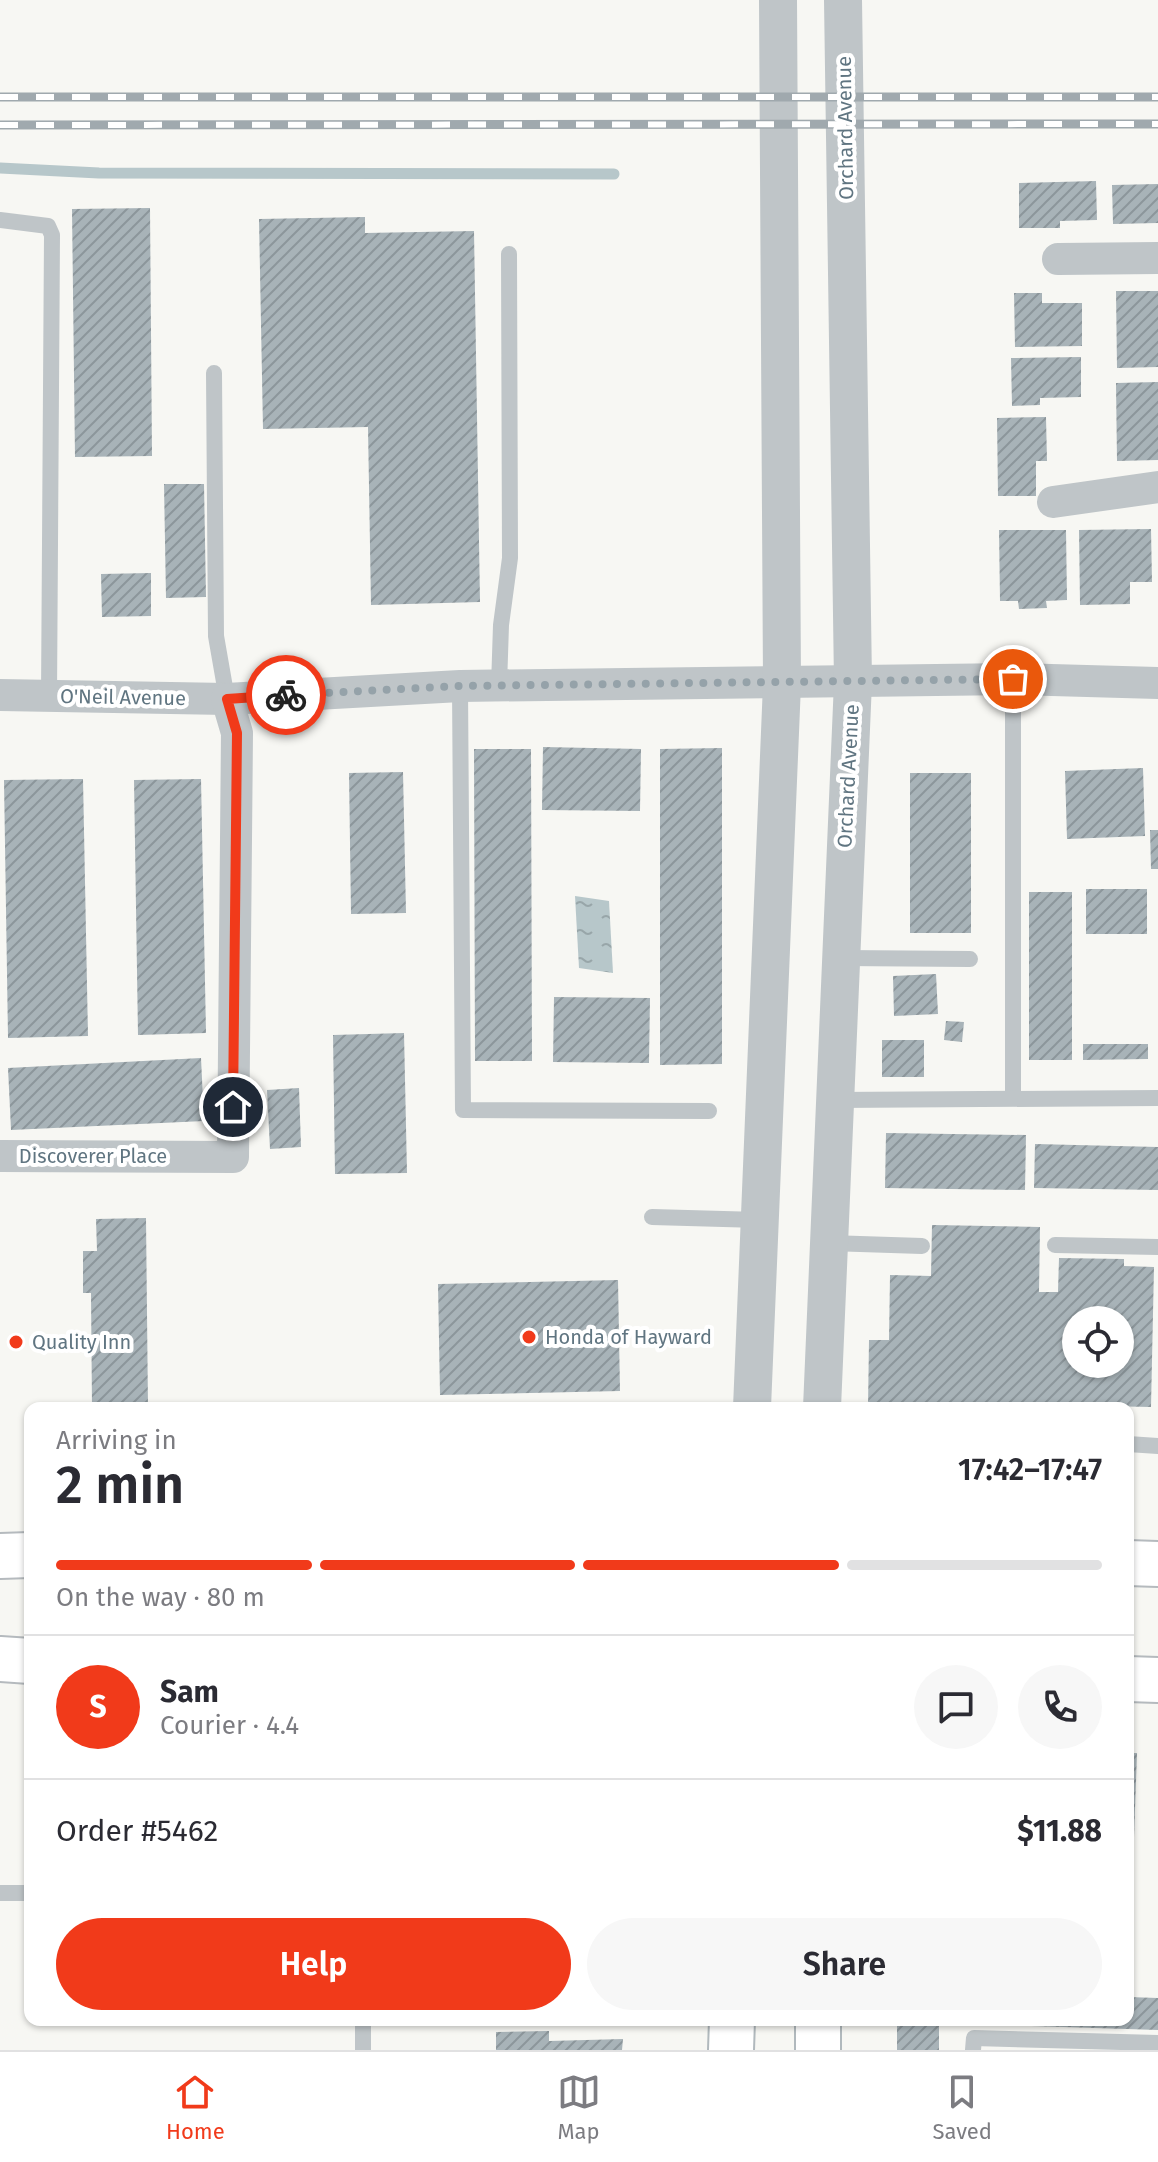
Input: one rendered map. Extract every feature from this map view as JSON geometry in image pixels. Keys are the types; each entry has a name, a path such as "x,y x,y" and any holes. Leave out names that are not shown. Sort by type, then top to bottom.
{"main road":[{"path":"0,1556 24,1555"},
{"path":"1134,1563 1158,1564"},
{"path":"0,1659 24,1661"},
{"path":"1134,1679 1158,1680"},
{"path":"731,2050 732,2026"},
{"path":"818,2026 818,2050"}],"street":[{"path":"752,1402 782,684 778,0"},
{"name":"Orchard Avenue","path":"822,1402 853,682 843,0"},
{"path":"1058,259 1158,258"},
{"path":"1053,502 1158,487"},
{"name":"O'Neil Avenue","path":"0,695 227,699 460,686 1013,679 1158,683"},
{"name":"Discoverer Place","path":"0,1156 233,1157 237,733 227,699"}],"lane":[{"path":"0,220 38,222 48,226 52,235 49,697"},
{"path":"499,686 501,625 510,558 509,254"},
{"path":"214,373 216,636 227,699"},
{"path":"1013,679 1013,1097"},
{"path":"460,686 463,1110 709,1111"},
{"path":"840,958 970,959"},
{"path":"835,1100 1158,1098"},
{"path":"652,1217 759,1220"},
{"path":"829,1243 922,1246"},
{"path":"1055,1245 1158,1247"},
{"path":"1134,1444 1158,1446"},
{"path":"0,1893 24,1893"},
{"path":"363,2026 363,2050"},
{"path":"973,2050 974,2038 1158,2043"}],"water":[{"path":"575,896 609,901 613,973 579,968"}],"building":[{"path":"1096,181 1097,220 1060,221 1060,228 1019,228 1019,183"},
{"path":"1158,184 1158,223 1113,224 1112,185"},
{"path":"150,208 152,456 75,457 72,209"},
{"path":"365,217 365,233 474,231 480,602 371,605 368,427 263,429 259,219"},
{"path":"1116,291 1158,291 1158,367 1117,368"},
{"path":"1014,293 1042,293 1042,303 1082,303 1082,346 1015,347"},
{"path":"1081,357 1081,397 1040,398 1040,405 1012,406 1011,358"},
{"path":"1158,382 1158,460 1117,461 1116,383"},
{"path":"1046,417 1047,461 1036,461 1036,496 998,496 997,418"},
{"path":"164,484 204,484 206,597 166,598"},
{"path":"1151,529 1152,582 1130,582 1130,604 1080,605 1079,530"},
{"path":"999,530 1066,530 1067,600 1046,601 1047,608 1019,609 1018,601 1000,601"},
{"path":"151,573 151,616 102,617 101,574"},
{"path":"543,747 641,749 640,811 542,810"},
{"path":"722,748 722,1064 660,1065 660,749"},
{"path":"474,749 531,749 532,1061 475,1061"},
{"path":"1143,768 1145,836 1067,839 1065,771"},
{"path":"403,772 406,913 351,914 349,773"},
{"path":"910,773 971,773 971,933 910,933"},
{"path":"83,779 88,1036 8,1038 4,780"},
{"path":"201,779 206,1033 138,1035 134,780"},
{"path":"1150,830 1158,830 1158,869 1151,869"},
{"path":"1086,889 1147,889 1147,934 1086,934"},
{"path":"1029,892 1072,892 1072,1060 1029,1060"},
{"path":"936,974 938,1014 894,1016 893,976"},
{"path":"554,997 650,998 649,1063 553,1062"},
{"path":"946,1021 964,1022 962,1042 944,1040"},
{"path":"404,1033 407,1173 335,1174 333,1035"},
{"path":"882,1040 924,1040 924,1077 882,1077"},
{"path":"1083,1044 1148,1044 1148,1059 1083,1060"},
{"path":"201,1058 204,1121 11,1130 8,1068"},
{"path":"299,1088 301,1147 270,1149 267,1090"},
{"path":"886,1133 1026,1135 1025,1190 885,1188"},
{"path":"1035,1144 1158,1147 1158,1190 1034,1188"},
{"path":"146,1218 148,1402 92,1402 91,1293 83,1293 83,1251 97,1251 96,1219"},
{"path":"932,1225 1040,1227 1039,1292 1058,1292 1059,1258 1124,1259 1124,1266 1154,1267 1151,1407 1134,1407 1134,1402 868,1402 869,1340 889,1340 890,1275 931,1276"},
{"name":"Honda of Hayward","path":"618,1280 620,1391 440,1395 438,1284"},
{"path":"1134,1753 1137,1753 1134,1838"},
{"path":"1134,1997 1158,1998 1158,2030 1033,2026 1134,2026"},
{"path":"897,2026 939,2026 939,2050 897,2050"},
{"path":"549,2031 549,2041 623,2039 622,2050 496,2050 496,2032"}],"waterway":[{"path":"0,168 99,173 614,174"}],"railway":[{"path":"0,97 1158,97"},
{"path":"0,125 1158,124"}],"way so far":[{"path":"286,695 460,686 1013,679"}],"place":[{"name":"Honda of Hayward","path":"529,1337"},
{"name":"Quality Inn","path":"16,1342"}],"route":[{"path":"233,1107 237,733 227,699 286,695"}]}
